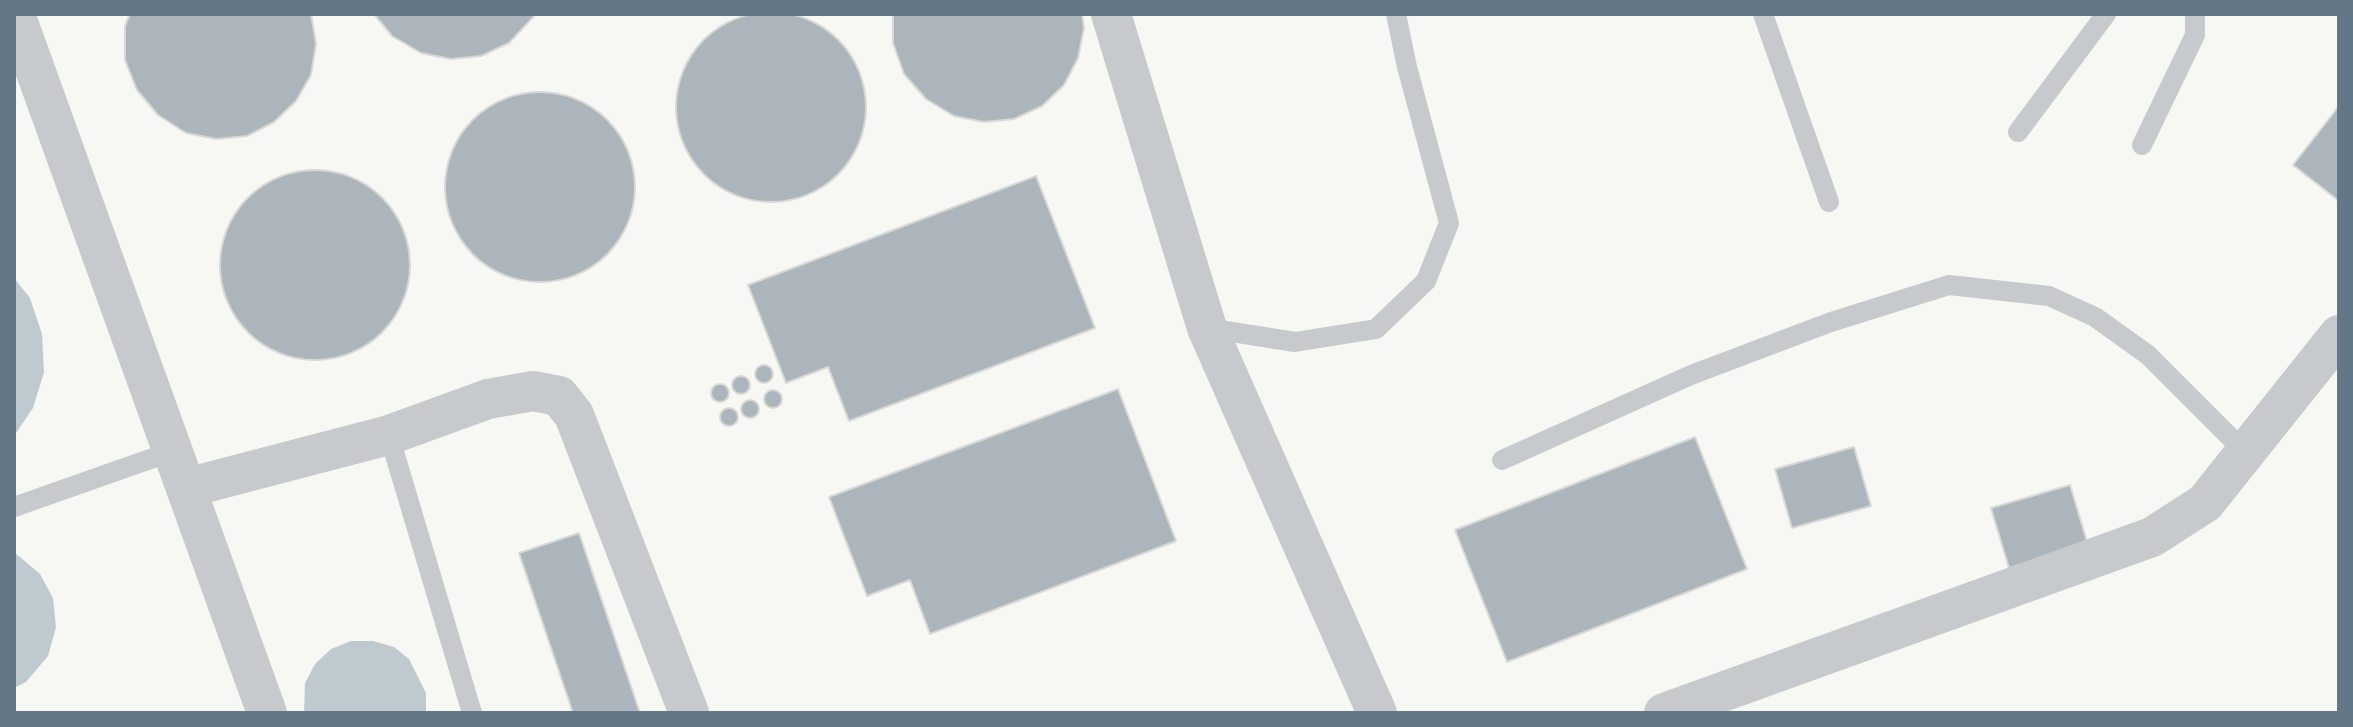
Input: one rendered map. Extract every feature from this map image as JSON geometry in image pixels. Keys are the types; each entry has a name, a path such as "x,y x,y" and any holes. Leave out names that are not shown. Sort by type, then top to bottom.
{"street":[{"path":"15,14 267,713"},
{"path":"1111,14 1207,328 1377,713"},
{"path":"1664,713 2152,537 2205,503 2339,335"},
{"path":"186,488 389,435 488,399 533,391 559,396 574,415 689,713"}],"lane":[{"path":"1207,328 1295,342 1376,329 1426,281 1449,223 1396,14"},
{"path":"1763,14 1829,202"},
{"path":"2018,132 2106,14"},
{"path":"2142,145 2195,35 2195,14"},
{"path":"1502,460 1691,375 1831,322 1949,285 2049,296 2095,317 2148,355 2244,451"},
{"path":"389,435 472,713"},
{"path":"14,507 173,451"}],"shaded area":[{"path":"14,278 30,298 42,334 44,372 33,408 14,436"},
{"path":"14,552 40,574 53,598 56,627 48,656 26,682 14,688"},
{"path":"351,641 373,641 394,647 409,659 426,693 426,713 304,713 305,683 315,664 331,649"}],"building":[{"path":"771,12 807,19 838,40 859,71 866,107 859,143 838,174 807,195 771,202 735,195 704,174 683,143 676,107 683,71 704,40 735,19"},
{"path":"130,14 311,14 316,44 311,75 296,101 274,122 247,136 216,139 186,133 158,115 137,90 125,60 125,26"},
{"path":"374,14 536,14 509,43 481,56 451,59 421,53 392,36"},
{"path":"893,14 1082,14 1084,28 1078,58 1064,85 1042,106 1014,119 984,122 954,116 926,99 904,74 893,43"},
{"path":"540,92 576,99 607,120 628,151 635,187 628,223 607,254 576,275 540,282 504,275 473,254 452,223 445,187 452,151 473,120 504,99"},
{"path":"2339,106 2339,201 2293,165"},
{"path":"315,170 351,177 382,198 403,229 410,265 403,301 382,332 351,353 315,360 279,353 248,332 227,301 220,265 227,229 248,198 279,177"},
{"path":"1036,176 1095,328 849,421 828,367 786,383 748,285"},
{"path":"760,365 768,365 773,374 771,381 760,383 755,378 755,370"},
{"path":"737,376 745,376 750,385 748,392 737,394 732,389 732,381"},
{"path":"716,384 724,384 729,393 727,400 716,402 711,397 711,389"},
{"path":"1118,389 1176,541 930,634 910,580 867,596 829,497"},
{"path":"769,390 777,390 782,399 780,406 769,408 764,403 764,395"},
{"path":"746,400 754,400 759,409 757,416 746,418 741,413 741,405"},
{"path":"725,408 733,408 738,417 736,424 725,426 720,421 720,413"},
{"path":"1695,437 1747,569 1507,662 1455,530"},
{"path":"1854,447 1871,506 1792,528 1775,469"},
{"path":"2070,485 2088,545 2009,568 1991,508"},
{"path":"579,533 640,713 573,713 519,553"}]}
